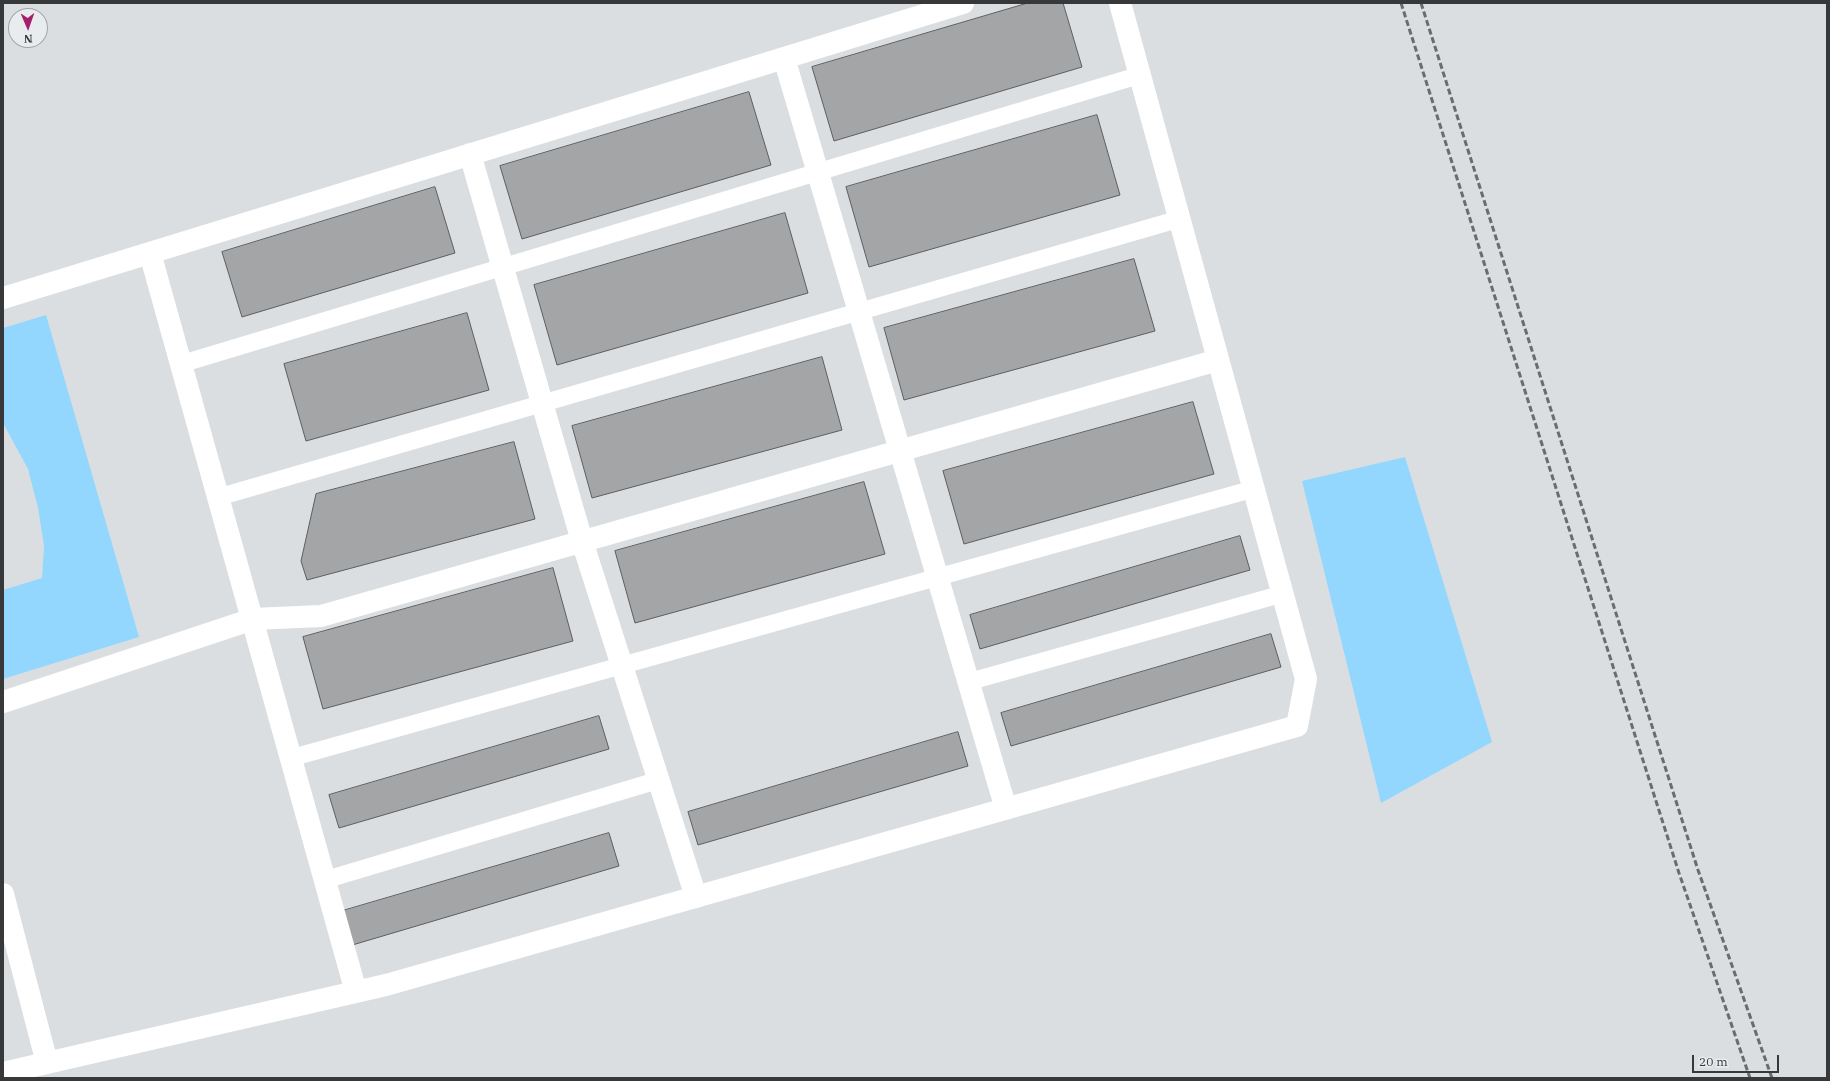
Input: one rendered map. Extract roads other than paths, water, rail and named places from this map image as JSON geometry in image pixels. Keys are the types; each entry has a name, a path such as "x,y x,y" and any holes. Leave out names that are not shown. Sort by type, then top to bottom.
{"street":[{"path":"3,298 963,3"},
{"path":"3,1073 386,985 1297,726 1306,679 1120,3"},
{"path":"784,58 1006,809"},
{"path":"470,154 582,541 696,896"},
{"path":"150,253 356,992"},
{"path":"3,702 253,620 321,616 1218,360"},
{"path":"3,894 47,1062"}],"lane":[{"path":"181,364 1140,75"},
{"path":"218,497 1179,219"},
{"path":"291,758 1253,489"},
{"path":"968,682 1282,594"},
{"path":"325,880 659,780"}],"railway":[{"path":"1401,3 1679,873 1750,1078"},
{"path":"1421,3 1698,870 1772,1078"}]}
